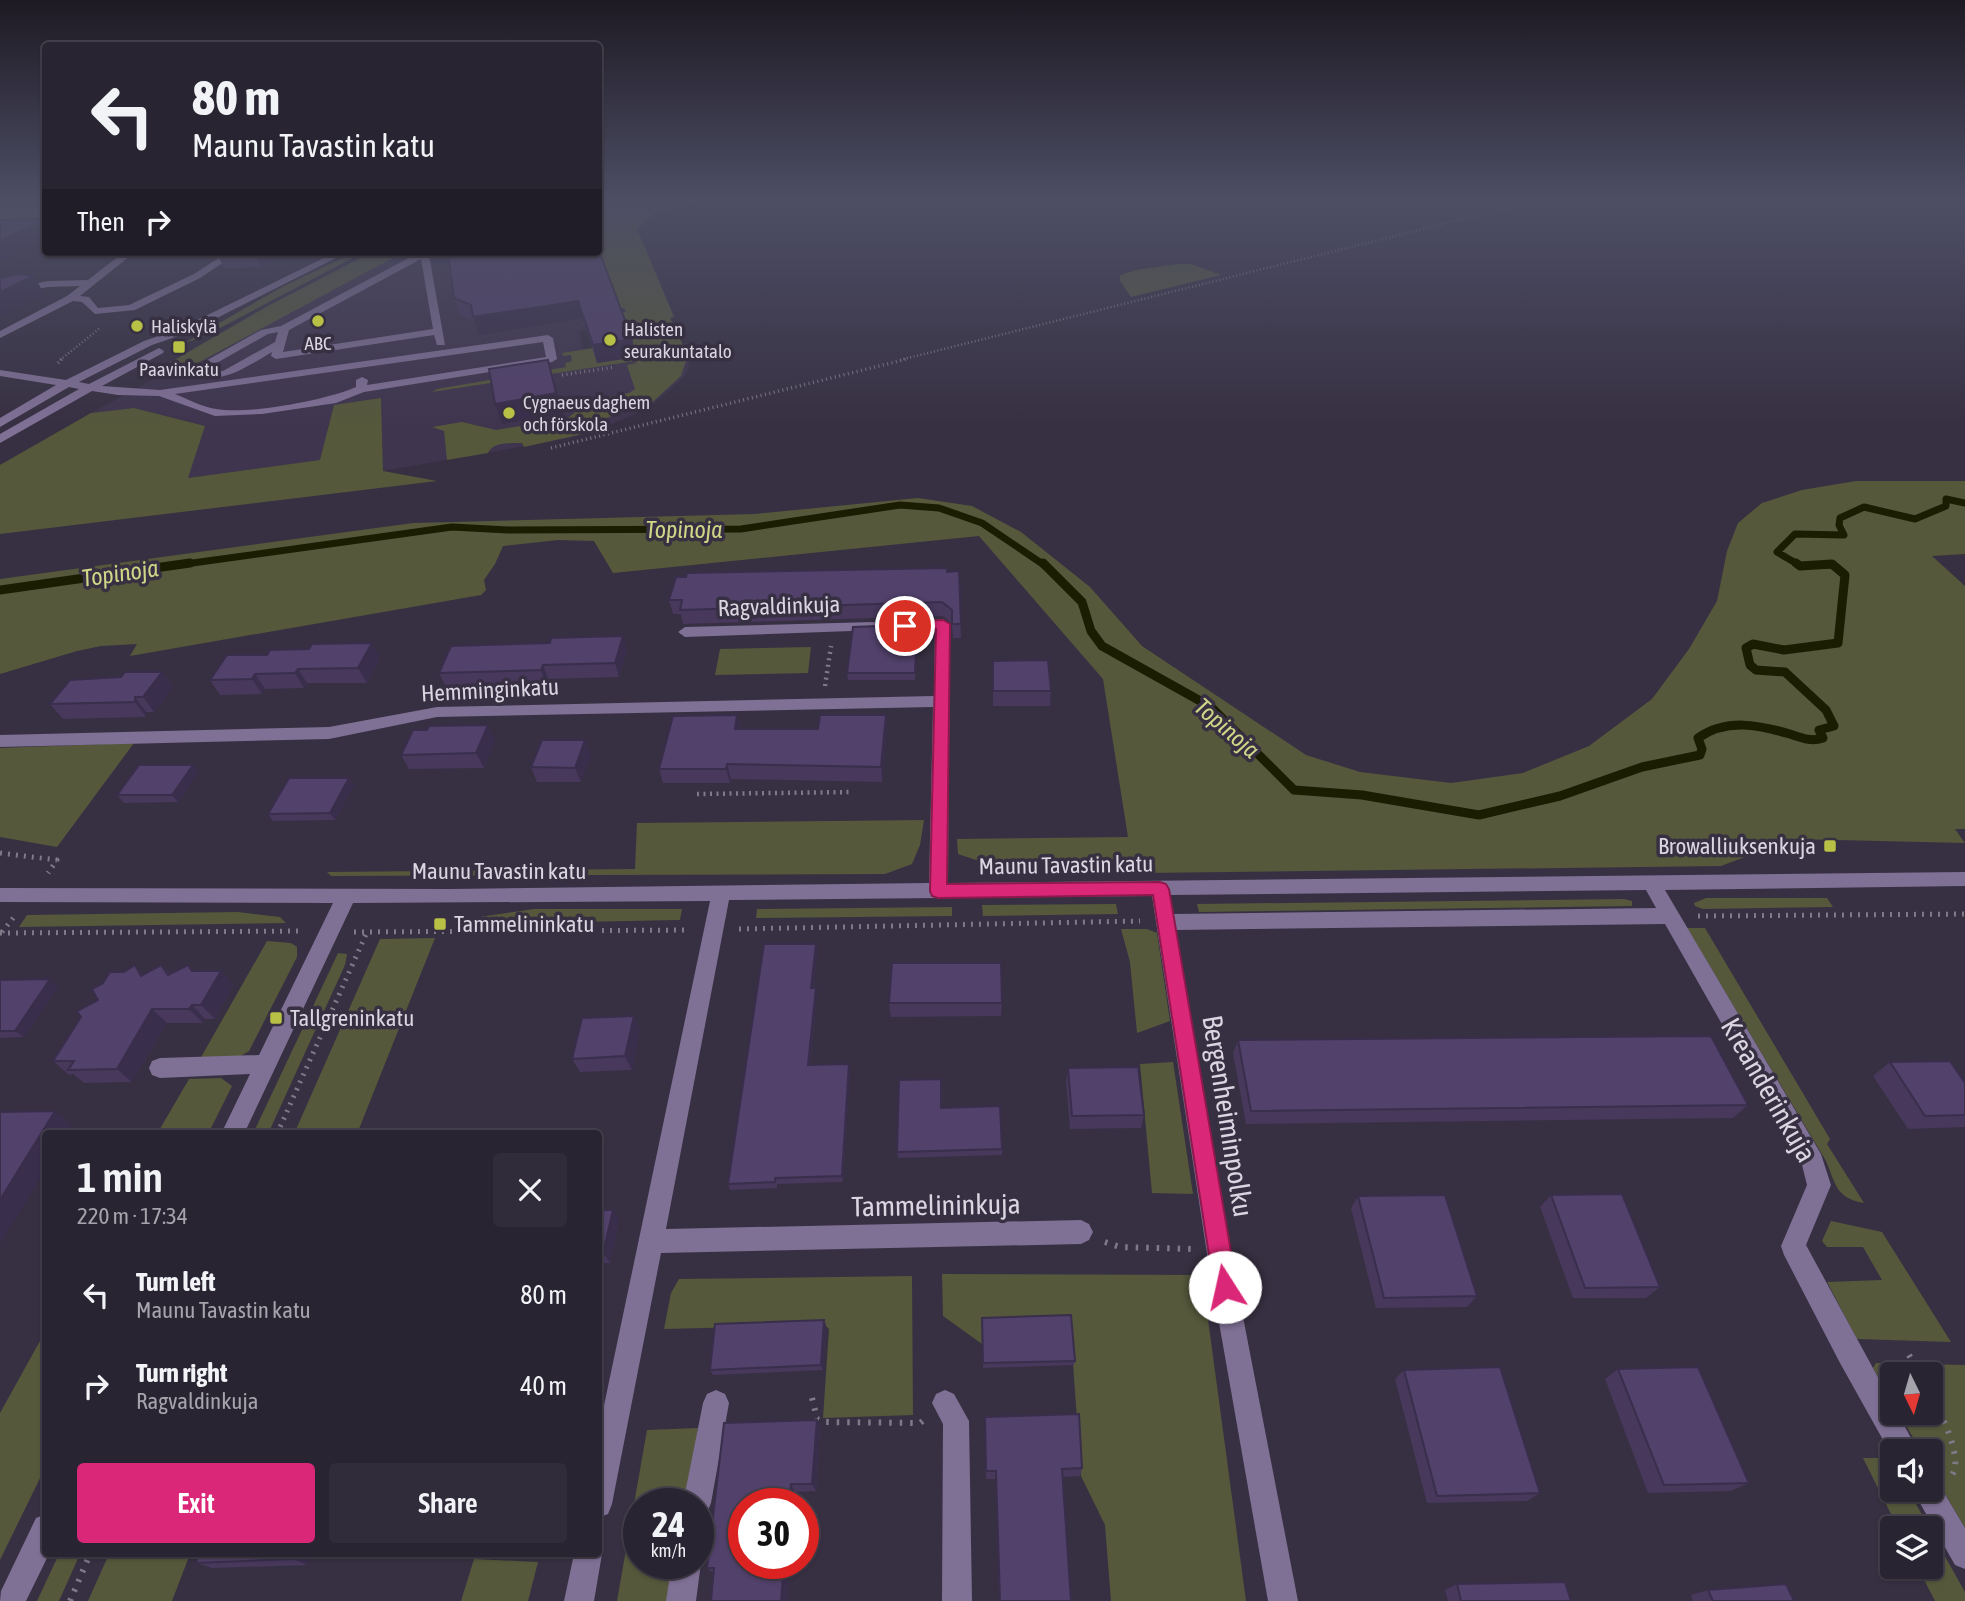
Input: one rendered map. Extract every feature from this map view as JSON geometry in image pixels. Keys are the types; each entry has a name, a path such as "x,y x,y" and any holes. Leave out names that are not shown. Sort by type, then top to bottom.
{"street":[{"path":"0,335 71,298 103,275"},
{"path":"71,298 85,299 95,311 131,308 199,275"},
{"path":"0,424 67,384 148,343 183,331 297,275"},
{"path":"279,344 225,374 194,371 265,332 284,328 385,275"},
{"path":"430,275 443,352"},
{"path":"0,293 48,284 93,283"},
{"path":"284,328 276,356 439,331"},
{"path":"0,439 169,346 183,331"},
{"path":"0,373 128,393 160,393 548,338 552,359 361,388 335,400 262,411 215,413 160,393"},
{"path":"361,388 364,343"},
{"name":"Ragvaldinkuja","path":"685,632 943,624 938,891"},
{"name":"Hemminginkatu","path":"0,741 329,733 437,712 942,701"},
{"name":"Maunu Tavastin katu","path":"0,895 346,897 720,894 1965,879"},
{"name":"Kreanderinkuja","path":"1651,883 1813,1162 1819,1185 1793,1246 1897,1439"},
{"name":"Bergenheiminpolku","path":"1160,889 1219,1250 1283,1601"},
{"path":"602,1484 720,894"},
{"path":"234,1130 346,897"},
{"path":"1165,922 1669,916"},
{"path":"160,1068 265,1064"},
{"name":"Tammelininkuja","path":"651,1241 1082,1232"},
{"path":"700,1488 716,1403"},
{"path":"945,1403 956,1421 957,1601"},
{"path":"1941,1502 1965,1555"},
{"path":"11,1601 42,1536"},
{"path":"579,1601 587,1557"},
{"path":"681,1601 684,1579"}],"path":[{"path":"551,448 1241,275"},
{"path":"54,369 84,338 131,308"},
{"path":"823,704 834,628"},
{"path":"697,794 853,792"},
{"path":"0,853 57,860 45,876"},
{"path":"1669,916 1965,914"},
{"path":"1,933 15,915"},
{"path":"279,1130 367,932 714,930 1165,922"},
{"path":"438,932 440,924"},
{"path":"1,933 296,931"},
{"path":"1082,1232 1120,1247 1219,1250"},
{"path":"1909,1354 1913,1362"},
{"path":"812,1398 817,1419 823,1422 920,1423 945,1403"},
{"path":"1943,1416 1961,1448 1964,1462 1959,1472 1943,1481"},
{"path":"69,1601 89,1557"}],"shaded area":[{"path":"344,275 657,275 675,317 579,331 587,366 688,352 689,365 685,376 649,408 596,431 571,438 383,471 381,399 334,405 321,460 187,478 205,426 134,408 91,413"}],"green space":[{"path":"308,275 321,275 199,339 186,342"},
{"path":"328,275 362,275 177,374 157,370"},
{"path":"607,275 656,275 674,317 670,318 687,349 689,360 686,361 681,376 646,408 625,411 591,424 596,431 524,447 522,443 502,444 490,449 488,453 447,460 444,431 432,427 462,422 496,430 566,419 594,399 629,393 635,389 627,365 636,363 635,361 432,392 566,367 565,363 572,361 571,355 563,356 562,353 593,348 597,363 593,324 580,324 597,322 596,317 626,312 624,308 619,308"},
{"path":"1120,275 1221,275 1131,297 1120,281"},
{"path":"381,398 383,471 437,481 0,534 0,465 91,413 134,408 205,426 188,478 320,460 334,405"},
{"path":"1856,481 1965,481 1965,554 1932,556 1965,586 1965,829 1955,829 1965,843 1793,839 1721,866 1144,873 1139,859 979,861 958,854 957,839 1128,837 1103,679 979,536 613,573 594,541 558,540 503,546 484,580 486,590 481,595 130,656 137,644 101,646 0,674 0,579 413,523 755,514 918,498 972,506 1021,532 1090,587 1142,646 1306,755 1360,772 1451,783 1523,773 1589,746 1652,699 1689,649 1717,601 1727,551 1738,523 1762,503 1802,490"},
{"path":"811,647 808,673 715,675 720,649"},
{"path":"134,743 57,847 0,837 0,748"},
{"path":"924,820 920,845 912,864 885,874 331,876 327,872 635,869 637,823"},
{"path":"1706,898 1827,898 1833,907 1703,909 1695,906 1694,903"},
{"path":"1632,901 1632,906 1199,912 1197,904"},
{"path":"1116,904 1118,914 983,916 982,905"},
{"path":"952,907 952,916 756,918 757,909"},
{"path":"534,909 682,909 680,920 464,924 466,919"},
{"path":"238,912 280,917 286,923 19,927 27,915"},
{"path":"1687,928 1705,928 1830,1139 1827,1144 1864,1203 1848,1198 1838,1189 1826,1161"},
{"path":"1121,929 1147,929 1157,933 1170,1021 1137,1033 1130,962"},
{"path":"435,938 359,1130 296,1130 380,939"},
{"path":"267,941 291,943 297,947 297,957 249,1051 241,1056 200,1059"},
{"path":"338,953 347,954 345,965 270,1130 255,1130"},
{"path":"1173,1062 1193,1194 1152,1193 1140,1064"},
{"path":"221,1078 232,1086 210,1130 159,1130 189,1079"},
{"path":"1831,1221 1882,1232 1951,1342 1857,1339 1827,1282 1882,1280 1863,1247 1827,1247 1822,1241"},
{"path":"942,1274 1202,1275 1246,1601 1111,1601 1105,1525 1081,1476 1070,1321 982,1344 943,1316"},
{"path":"912,1276 913,1415 823,1418 829,1329 825,1325 664,1329 671,1293 679,1279"},
{"path":"42,1337 42,1474 0,1560 0,1413"},
{"path":"1876,1363 1880,1363 1880,1380 1873,1368"},
{"path":"1943,1365 1965,1365 1965,1528 1943,1490 1943,1439 1914,1439 1906,1425 1943,1425"},
{"path":"698,1428 688,1488 637,1488 647,1430"},
{"path":"1863,1458 1880,1458 1880,1492"},
{"path":"1885,1502 1915,1502 1923,1516 1892,1516"},
{"path":"1943,1553 1965,1592 1965,1601 1935,1601 1924,1579 1943,1579"},
{"path":"58,1557 79,1557 59,1601 37,1601"},
{"path":"108,1557 189,1557 172,1601 88,1601"},
{"path":"474,1559 538,1562 528,1601 461,1601"},
{"path":"623,1567 623,1579 674,1579 671,1601 617,1601"}],"building":[{"path":"16,275 34,276 0,292 0,278"},
{"path":"451,275 608,275 632,339 593,345 578,301 473,317 471,305 454,298"},
{"path":"548,360 556,393 495,404 489,369"},
{"path":"947,568 947,572 959,571 961,624 952,624 952,610 942,602 680,610 682,600 669,600 676,577 686,577 687,573"},
{"path":"932,624 932,629 917,629 915,673 847,673 853,627"},
{"path":"623,636 615,663 543,665 541,670 439,673 451,646 550,643 551,638"},
{"path":"372,643 358,668 298,669 295,673 255,674 252,679 210,680 227,655 267,655 270,650 309,649 312,644"},
{"path":"1048,660 1051,691 993,691 993,661"},
{"path":"125,672 162,672 143,697 135,697 135,702 50,704 70,680 121,677"},
{"path":"737,715 735,729 818,729 820,715 886,715 881,767 727,764 726,769 659,769 673,716"},
{"path":"488,725 476,753 401,755 413,730 427,730 429,726"},
{"path":"542,740 585,740 575,768 531,767"},
{"path":"139,765 193,765 172,795 117,795"},
{"path":"289,778 349,778 330,813 268,814"},
{"path":"764,944 816,944 811,988 816,988 808,1065 849,1064 842,1176 775,1178 775,1182 728,1184"},
{"path":"892,963 1001,963 1002,1003 889,1003"},
{"path":"135,965 141,976 161,965 168,975 188,965 192,971 221,971 201,1005 192,1005 189,1009 152,1009 117,1069 68,1070 74,1061 53,1061 81,1017 77,1011 98,1000 92,989 103,983 110,972 124,972"},
{"path":"50,979 15,1031 0,1031 0,980"},
{"path":"634,1016 625,1056 572,1059 582,1018"},
{"path":"1711,1036 1748,1105 1251,1111 1238,1040"},
{"path":"1950,1061 1965,1083 1965,1115 1925,1116 1890,1062"},
{"path":"1138,1067 1144,1115 1072,1116 1068,1068"},
{"path":"941,1079 941,1108 1000,1106 1002,1149 897,1152 899,1080"},
{"path":"55,1111 0,1200 0,1112"},
{"path":"1622,1194 1660,1287 1585,1288 1551,1195"},
{"path":"1445,1195 1477,1296 1384,1298 1358,1196"},
{"path":"602,1210 613,1210 603,1253"},
{"path":"1071,1315 1075,1361 983,1363 982,1318"},
{"path":"824,1320 821,1365 710,1370 715,1324"},
{"path":"1500,1367 1540,1493 1437,1496 1404,1370"},
{"path":"1698,1367 1749,1483 1664,1485 1618,1369"},
{"path":"1079,1414 1082,1468 1062,1469 1071,1601 1000,1601 996,1471 986,1471 985,1417"},
{"path":"817,1420 812,1484 791,1484 791,1488 728,1488 728,1579 783,1579 781,1601 711,1601 714,1579 714,1508 724,1423"},
{"path":"198,1557 293,1557 293,1559 196,1563"},
{"path":"1565,1582 1571,1601 1461,1601 1457,1584"},
{"path":"1786,1584 1794,1601 1713,1601 1708,1590"}],"waterway":[{"name":"Topinoja","path":"1797,564 1777,552 1795,534 1844,535 1839,525 1840,518 1864,507 1915,519 1946,506 1946,499 1965,503"},
{"name":"Topinoja","path":"178,565 452,527 508,530 741,529 900,505 939,508 982,523 1044,565"},
{"name":"Topinoja","path":"0,590 190,563"},
{"name":"Topinoja","path":"1043,563 1082,602 1091,631 1102,646 1211,707 1294,790 1362,795 1479,815 1560,796 1642,767 1700,755 1702,749 1698,738 1720,728 1755,726 1806,739 1823,738 1819,730 1834,726 1826,710 1785,672 1756,670 1750,665 1746,648 1753,644 1784,650 1838,643 1845,575 1832,564 1816,565"},
{"name":"Topinoja","path":"1797,564 1816,565"},
{"name":"Topinoja","path":"1816,565 1833,565"}],"place":[{"name":"ABC","path":"318,321"},
{"name":"Haliskylä","path":"137,326"},
{"name":"Halisten seurakuntatalo","path":"610,340"},
{"name":"Paavinkatu","path":"179,347"},
{"name":"Cygnaeus daghem och förskola","path":"509,413"},
{"name":"Browalliuksenkuja","path":"1830,846"},
{"name":"Tammelininkatu","path":"440,924"},
{"name":"Tallgreninkatu","path":"276,1018"}],"route":[{"path":"905,626 943,624 938,891 1160,889 1225,1287"}]}
